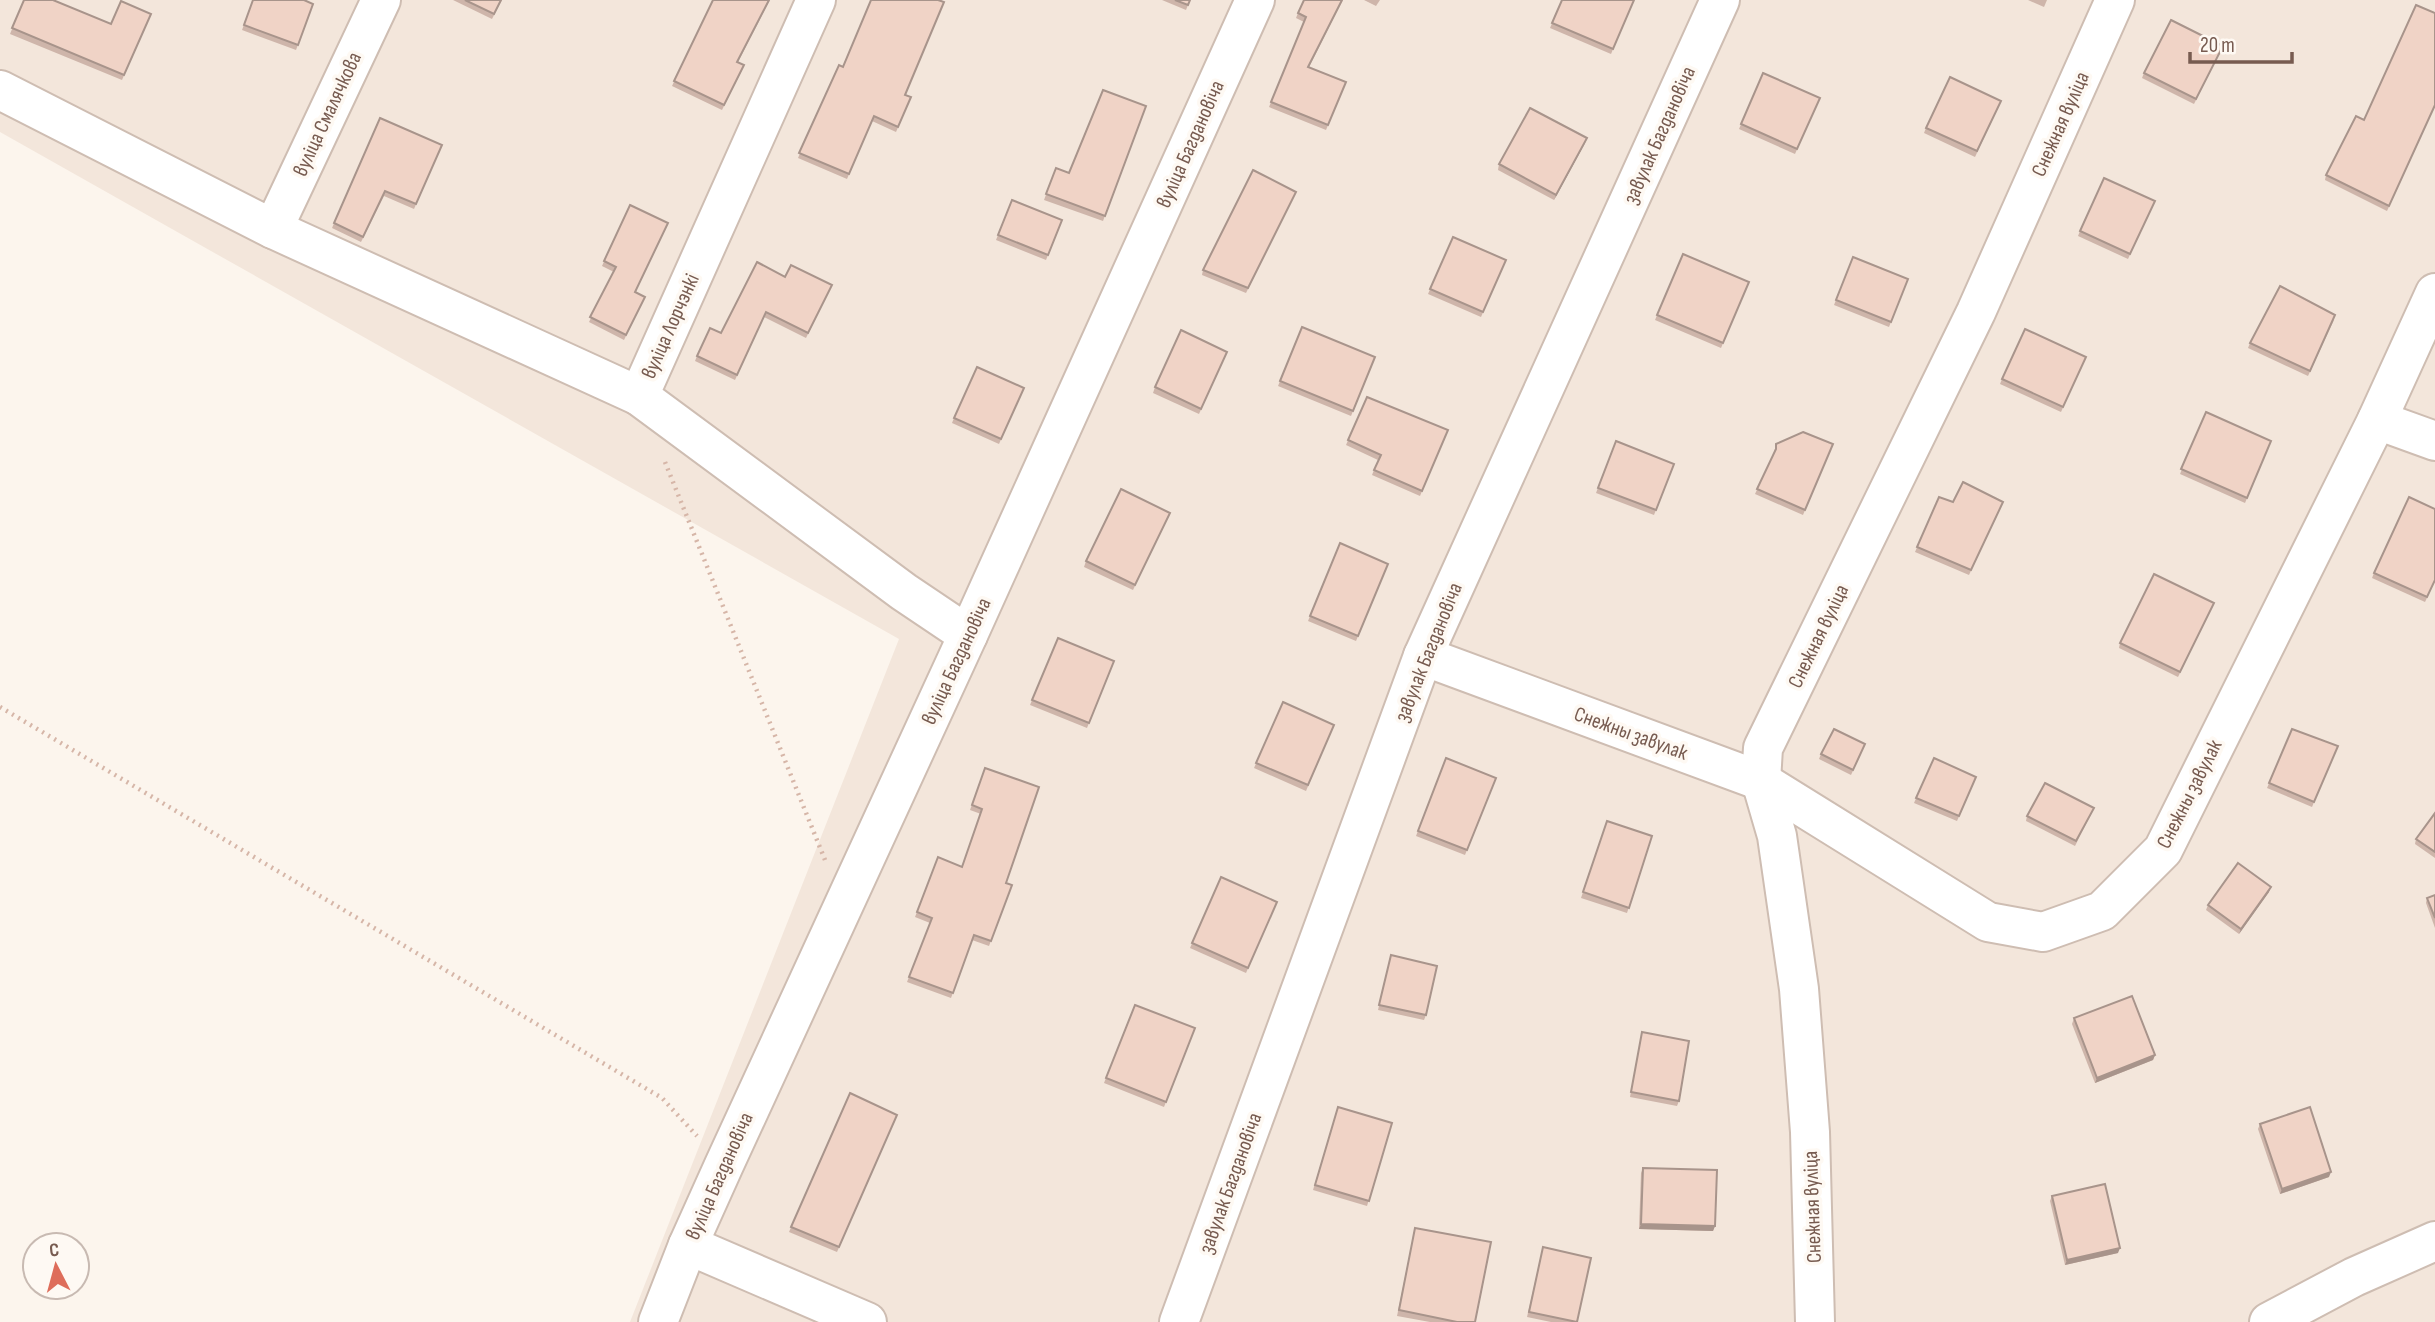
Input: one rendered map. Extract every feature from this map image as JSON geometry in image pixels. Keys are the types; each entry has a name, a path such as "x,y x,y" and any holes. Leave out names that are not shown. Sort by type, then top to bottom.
{"street":[{"name":"вуліца Смалячкова","path":"273,229 382,0"},
{"name":"вуліца Лорчэнкі","path":"816,0 639,396 904,592 968,635"},
{"name":"вуліца Багдановіча","path":"658,1322 688,1245 724,1165 968,635 1255,0"},
{"name":"завулак Багдановіча","path":"1179,1322 1423,656 1720,0"},
{"name":"Снежная вуліца","path":"1815,1322 1810,1132 1800,989 1777,836 1761,781 1763,748 1976,312 2115,0"},
{"path":"0,90 273,229 639,396"},
{"name":"Снежны завулак","path":"1423,656 1761,781 1988,922 2043,932 2102,911 2163,850 2377,420 2435,293"},
{"path":"2377,420 2435,441"},
{"path":"2269,1322 2354,1277 2435,1241"},
{"path":"688,1245 867,1322"}],"path":[{"path":"664,460 827,867 853,884"},
{"path":"0,707 662,1098 724,1165"}],"shaded area":[{"path":"0,0 2435,0 2435,1322 630,1322 899,639 0,132"}],"building":[{"path":"24,0 53,0 111,24 121,1 151,14 124,75 12,28"},
{"path":"253,0 304,0 313,4 298,45 244,25"},
{"path":"465,0 501,0 494,14"},
{"path":"713,0 769,0 737,62 744,65 724,105 674,81"},
{"path":"871,0 944,2 905,95 911,97 898,127 874,116 849,174 799,153 839,65 843,67"},
{"path":"1175,0 1190,0 1188,5"},
{"path":"1304,0 1342,0 1308,67 1346,82 1328,125 1271,102 1306,17 1298,13"},
{"path":"1562,0 1634,0 1613,49 1552,23"},
{"path":"2416,5 2435,13 2435,105 2389,206 2326,175 2356,116 2364,120"},
{"path":"2171,20 2223,46 2196,99 2144,73"},
{"path":"1763,73 1820,98 1797,149 1741,124"},
{"path":"1950,77 2001,101 1977,151 1926,128"},
{"path":"1103,90 1146,106 1105,216 1046,194 1056,168 1069,173"},
{"path":"1530,108 1587,138 1556,195 1499,164"},
{"path":"380,118 442,145 416,204 385,191 363,237 334,223"},
{"path":"1253,170 1296,192 1248,288 1203,270"},
{"path":"2104,178 2155,201 2130,254 2080,231"},
{"path":"1012,200 1062,220 1048,255 998,235"},
{"path":"630,205 668,223 635,292 645,297 626,335 590,317 616,267 604,261"},
{"path":"1453,237 1506,260 1483,312 1430,289"},
{"path":"1683,254 1749,282 1723,343 1657,315"},
{"path":"1853,257 1908,279 1891,322 1836,300"},
{"path":"757,262 785,277 791,265 832,285 808,333 766,312 737,375 697,356 710,328 721,333"},
{"path":"2280,286 2335,315 2310,371 2250,343"},
{"path":"1302,327 1375,357 1353,411 1280,381"},
{"path":"2025,329 2086,357 2063,407 2002,379"},
{"path":"1181,330 1227,352 1201,409 1155,387"},
{"path":"977,367 1024,388 1001,439 954,418"},
{"path":"1367,397 1448,430 1422,491 1374,470 1381,455 1348,440"},
{"path":"2206,412 2271,441 2247,498 2181,469"},
{"path":"1803,432 1833,444 1805,510 1757,489 1776,444"},
{"path":"1616,441 1674,464 1656,510 1598,488"},
{"path":"1963,482 2003,502 1971,570 1917,547 1939,497 1953,502"},
{"path":"1121,489 1170,513 1135,585 1086,561"},
{"path":"2409,497 2435,509 2435,580 2427,597 2374,573"},
{"path":"1340,543 1388,564 1358,636 1310,616"},
{"path":"2154,574 2214,603 2180,672 2120,643"},
{"path":"1058,638 1114,661 1089,723 1032,700"},
{"path":"1283,702 1334,725 1308,785 1256,763"},
{"path":"1834,729 1865,744 1853,770 1821,754"},
{"path":"2292,729 2338,746 2314,802 2269,783"},
{"path":"1446,758 1496,778 1467,850 1418,831"},
{"path":"1934,758 1976,777 1959,816 1916,798"},
{"path":"985,768 1039,787 1006,883 1012,885 991,941 974,935 953,993 909,977 932,918 917,912 938,857 962,867 982,809 972,805"},
{"path":"2045,783 2094,808 2076,841 2027,816"},
{"path":"2435,813 2435,852 2416,839"},
{"path":"1607,821 1652,836 1629,908 1583,892"},
{"path":"2238,863 2271,887 2241,929 2208,905"},
{"path":"1221,877 1277,902 1248,968 1192,943"},
{"path":"2435,895 2435,918 2427,898"},
{"path":"1391,955 1437,966 1426,1015 1379,1005"},
{"path":"2132,996 2155,1055 2097,1078 2074,1018"},
{"path":"1135,1005 1195,1028 1166,1102 1106,1078"},
{"path":"1642,1032 1689,1041 1679,1101 1631,1092"},
{"path":"850,1093 897,1115 839,1247 791,1227"},
{"path":"1338,1107 1392,1123 1369,1201 1315,1185"},
{"path":"2310,1107 2331,1172 2282,1189 2260,1124"},
{"path":"1643,1168 1717,1170 1715,1226 1641,1224"},
{"path":"2105,1184 2120,1248 2067,1260 2052,1196"},
{"path":"1415,1228 1491,1242 1475,1322 1457,1322 1399,1310"},
{"path":"1543,1247 1591,1258 1577,1322 1529,1312"}]}
